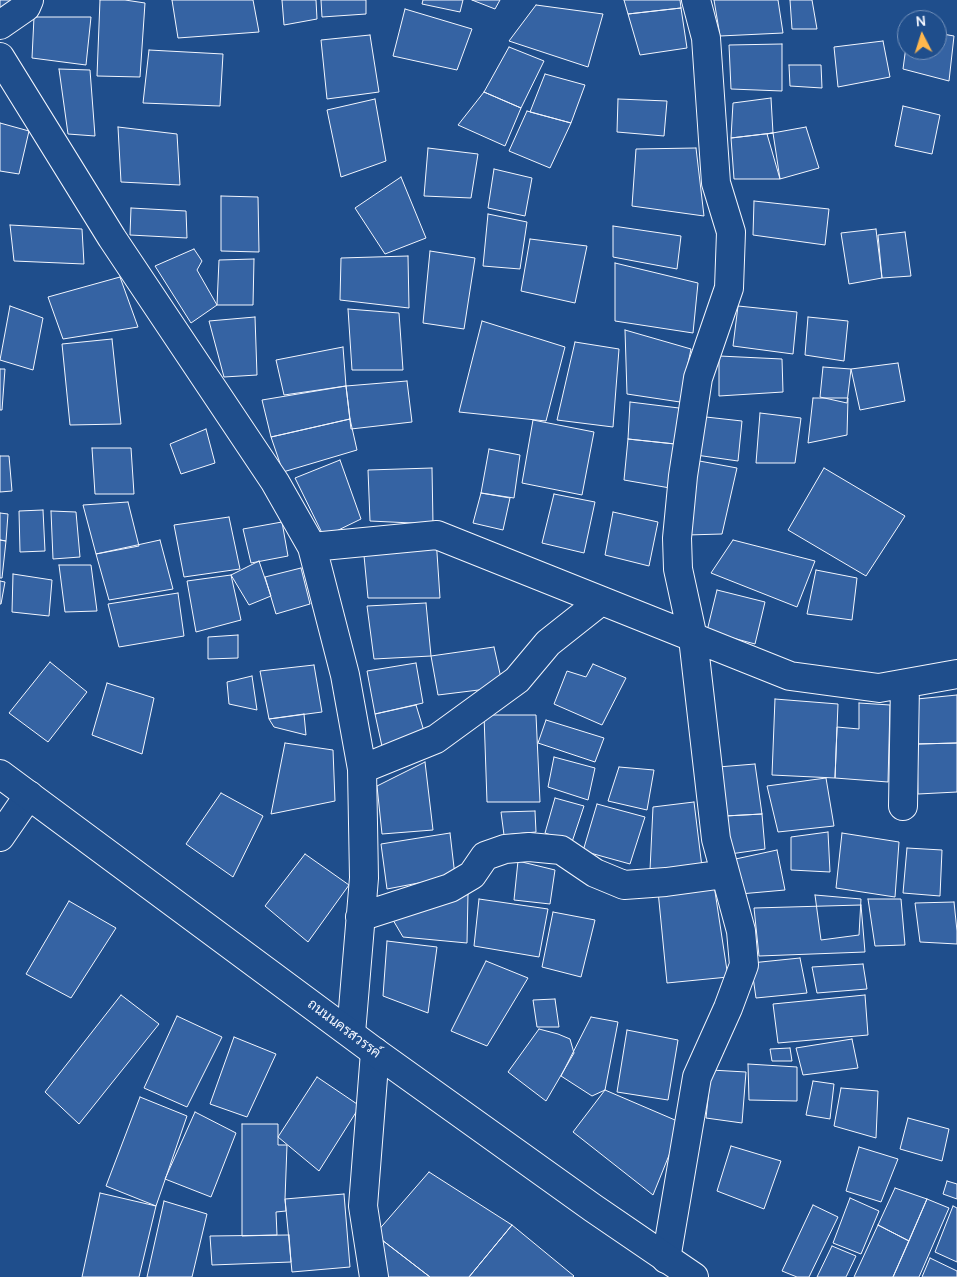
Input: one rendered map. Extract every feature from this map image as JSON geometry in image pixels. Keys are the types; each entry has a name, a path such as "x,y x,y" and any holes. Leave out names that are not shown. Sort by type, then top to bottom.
{"street":[{"path":"0,25 26,7 29,0"},
{"path":"666,1259 697,1077 728,1008 744,965 741,931 716,839 693,638 678,569 677,538 683,476 698,378 729,288 731,232 716,183 706,38 696,0"},
{"path":"0,57 112,238 275,482 312,547 345,675 362,769 364,878 351,1033"},
{"path":"312,547 437,535 790,676 879,688 957,674"},
{"path":"362,769 436,739 517,680 548,643 601,601"},
{"path":"903,806 905,684"},
{"name":"ถนนนครสวรรค์","path":"0,774 351,1033 374,1052 593,1208 694,1277"},
{"path":"0,838 29,795"},
{"path":"360,917 450,888 472,875 485,856 505,849 529,847 561,850 595,873 624,885 666,882 725,874"},
{"path":"374,1052 363,1206 374,1277"}],"building":[{"path":"0,0 19,0 0,10"},
{"path":"100,0 125,0 145,3 140,77 97,76"},
{"path":"172,0 253,0 259,32 178,38"},
{"path":"282,0 316,0 317,19 284,25"},
{"path":"321,0 366,0 366,14 322,17"},
{"path":"423,0 463,0 460,12 422,4"},
{"path":"472,0 500,0 495,9"},
{"path":"624,0 680,0 681,8 628,14"},
{"path":"714,0 778,0 783,33 720,36"},
{"path":"790,0 812,0 817,29 792,29"},
{"path":"536,5 603,14 588,67 509,41"},
{"path":"681,8 687,48 640,55 628,14"},
{"path":"405,9 472,29 457,70 393,56"},
{"path":"34,17 91,17 86,65 32,58"},
{"path":"370,35 379,92 327,99 321,40"},
{"path":"947,35 954,36 949,81 903,69 904,60 947,60"},
{"path":"883,41 890,77 838,87 834,47"},
{"path":"782,44 782,91 731,89 729,45"},
{"path":"509,47 544,61 521,108 484,92"},
{"path":"149,50 223,54 220,106 143,103"},
{"path":"789,65 821,65 822,88 790,86"},
{"path":"59,69 90,70 95,136 68,134"},
{"path":"545,74 585,85 571,123 530,112"},
{"path":"484,92 521,108 505,146 458,125"},
{"path":"771,98 773,133 731,138 733,103"},
{"path":"375,99 386,161 341,177 327,110"},
{"path":"618,99 667,101 664,136 617,132"},
{"path":"903,106 940,115 932,154 895,146"},
{"path":"527,111 571,123 550,168 509,151"},
{"path":"0,123 29,131 19,174 0,171"},
{"path":"118,127 177,134 180,185 121,182"},
{"path":"806,127 819,168 780,179 767,134"},
{"path":"773,133 780,179 734,179 731,138"},
{"path":"428,148 478,154 471,198 424,196"},
{"path":"696,148 704,216 632,206 636,149"},
{"path":"494,169 532,178 525,216 488,208"},
{"path":"401,177 426,238 385,254 355,208"},
{"path":"221,196 258,197 259,252 221,251"},
{"path":"754,201 829,209 825,245 753,235"},
{"path":"131,208 186,211 187,238 130,235"},
{"path":"488,214 527,222 520,269 483,266"},
{"path":"10,225 82,229 84,264 14,261"},
{"path":"613,226 681,236 677,269 613,257"},
{"path":"876,229 882,278 849,284 841,233"},
{"path":"905,232 911,276 882,278 878,235"},
{"path":"530,239 587,246 575,303 521,291"},
{"path":"194,249 202,261 197,270 217,305 191,323 155,266"},
{"path":"430,251 475,258 464,329 423,323"},
{"path":"408,256 409,308 340,300 341,258"},
{"path":"254,259 253,305 217,305 219,260"},
{"path":"615,263 698,283 693,333 615,321"},
{"path":"120,277 138,327 63,339 48,297"},
{"path":"10,306 43,318 33,370 0,360"},
{"path":"738,306 797,312 793,354 733,346"},
{"path":"348,309 399,313 403,370 352,370"},
{"path":"255,317 257,375 224,377 209,321"},
{"path":"808,317 848,321 844,361 805,355"},
{"path":"482,321 565,347 546,421 459,412"},
{"path":"625,330 691,349 680,402 627,394"},
{"path":"112,339 121,424 70,425 62,344"},
{"path":"575,342 619,349 613,427 557,420"},
{"path":"343,347 346,386 284,395 276,360"},
{"path":"719,356 782,359 783,392 719,396"},
{"path":"898,363 905,401 860,410 851,369"},
{"path":"823,367 851,369 847,403 820,397"},
{"path":"0,369 5,369 2,410 0,410"},
{"path":"407,381 412,422 351,429 346,386"},
{"path":"346,386 350,419 271,437 262,400"},
{"path":"813,398 848,398 847,435 808,443"},
{"path":"630,402 679,408 675,444 628,439"},
{"path":"760,413 801,418 795,463 756,463"},
{"path":"706,417 742,421 738,461 696,455"},
{"path":"350,419 357,450 283,472 271,437"},
{"path":"533,420 594,432 582,495 522,483"},
{"path":"206,429 215,463 181,474 170,444"},
{"path":"628,439 675,444 670,488 624,480"},
{"path":"92,448 131,448 134,494 95,494"},
{"path":"489,449 520,455 514,498 481,493"},
{"path":"0,456 9,456 12,491 0,492"},
{"path":"340,460 361,519 324,537 295,478"},
{"path":"694,460 737,468 722,534 687,535"},
{"path":"432,468 433,524 370,521 368,470"},
{"path":"824,468 905,516 866,576 788,530"},
{"path":"481,493 510,498 503,530 473,523"},
{"path":"554,494 595,502 584,553 542,543"},
{"path":"128,502 139,546 96,554 83,505"},
{"path":"43,510 45,551 20,552 19,511"},
{"path":"51,511 76,512 80,557 53,559"},
{"path":"613,512 658,522 649,566 605,555"},
{"path":"0,513 8,514 6,541 0,540"},
{"path":"229,517 240,569 184,577 174,525"},
{"path":"282,522 288,556 251,563 243,529"},
{"path":"436,538 440,598 368,598 363,545"},
{"path":"0,540 6,541 2,578 0,578"},
{"path":"160,540 173,589 109,600 96,554"},
{"path":"733,540 815,561 797,607 711,573"},
{"path":"259,561 271,596 249,605 231,575"},
{"path":"59,565 91,565 97,611 65,612"},
{"path":"301,568 310,604 276,614 265,577"},
{"path":"816,570 857,578 852,620 807,614"},
{"path":"13,574 52,580 49,616 12,612"},
{"path":"231,575 241,620 196,632 187,581"},
{"path":"0,581 5,582 1,604 0,604"},
{"path":"717,590 765,602 755,644 707,631"},
{"path":"178,593 184,636 119,647 108,604"},
{"path":"426,603 431,656 374,659 367,606"},
{"path":"238,635 238,658 208,659 208,637"},
{"path":"494,647 503,687 438,695 431,656"},
{"path":"50,662 87,692 48,742 9,713"},
{"path":"416,663 423,703 375,714 367,671"},
{"path":"593,664 626,678 602,725 554,704 567,671 586,677"},
{"path":"314,665 322,712 269,719 260,671"},
{"path":"252,676 257,710 229,704 227,682"},
{"path":"107,683 154,698 142,754 92,735"},
{"path":"957,695 957,743 917,744 917,699"},
{"path":"775,699 838,704 835,778 772,775"},
{"path":"859,703 890,705 888,782 835,778 837,727 859,729"},
{"path":"416,705 427,741 383,751 375,714"},
{"path":"304,714 306,735 274,727 269,719"},
{"path":"484,715 536,715 540,802 487,802"},
{"path":"546,720 604,738 595,762 538,743"},
{"path":"285,743 333,750 335,801 271,814"},
{"path":"957,743 957,792 918,794 917,744"},
{"path":"554,757 595,768 588,800 548,787"},
{"path":"425,762 433,830 382,834 377,786"},
{"path":"755,764 762,814 725,816 718,767"},
{"path":"619,767 654,770 647,810 608,801"},
{"path":"826,778 834,826 778,832 767,786"},
{"path":"221,793 263,816 233,877 186,844"},
{"path":"555,798 584,806 572,842 545,833"},
{"path":"694,802 702,867 650,870 653,807"},
{"path":"597,804 645,817 630,864 583,851"},
{"path":"535,811 536,832 504,835 501,812"},
{"path":"762,814 765,849 730,854 725,816"},
{"path":"828,832 830,872 791,870 791,837"},
{"path":"450,833 455,876 387,889 381,844"},
{"path":"842,833 899,842 895,897 836,888"},
{"path":"907,848 942,850 940,896 903,893"},
{"path":"777,850 785,890 740,894 731,860"},
{"path":"305,854 349,885 308,942 265,906"},
{"path":"518,861 555,870 550,904 514,900"},
{"path":"714,885 728,977 667,983 658,891"},
{"path":"468,894 467,943 403,937 393,920"},
{"path":"815,895 861,899 859,935 821,940"},
{"path":"479,899 548,909 539,957 474,946"},
{"path":"868,899 901,899 905,945 875,946"},
{"path":"69,901 116,928 71,998 26,974"},
{"path":"954,902 957,944 920,942 915,903"},
{"path":"861,905 865,952 759,956 754,908"},
{"path":"553,912 595,920 581,977 542,967"},
{"path":"387,941 437,947 428,1013 383,996"},
{"path":"800,958 807,993 756,998 751,963"},
{"path":"486,961 528,978 487,1046 451,1031"},
{"path":"863,964 867,989 817,993 812,967"},
{"path":"121,995 159,1024 79,1124 45,1092"},
{"path":"865,995 868,1035 778,1043 773,1004"},
{"path":"555,999 559,1027 537,1027 533,1000"},
{"path":"177,1016 222,1037 187,1107 144,1088"},
{"path":"591,1017 618,1022 605,1090 592,1096 561,1076"},
{"path":"539,1029 570,1039 574,1053 546,1101 508,1072"},
{"path":"627,1030 678,1040 668,1100 617,1092"},
{"path":"234,1037 276,1054 247,1117 210,1104"},
{"path":"852,1039 858,1068 803,1075 796,1048"},
{"path":"790,1048 792,1061 772,1061 770,1049"},
{"path":"748,1064 797,1067 797,1101 749,1100"},
{"path":"711,1070 746,1072 742,1123 706,1118"},
{"path":"317,1077 360,1106 319,1171 278,1137"},
{"path":"813,1081 834,1084 830,1119 806,1115"},
{"path":"841,1088 878,1091 876,1138 834,1126"},
{"path":"605,1090 682,1123 653,1195 573,1132"},
{"path":"140,1097 187,1116 156,1206 106,1186"},
{"path":"195,1112 236,1133 211,1197 165,1179"},
{"path":"908,1118 949,1129 942,1161 900,1149"},
{"path":"242,1124 278,1124 278,1145 287,1145 286,1211 276,1212 277,1235 242,1236"},
{"path":"731,1146 781,1161 764,1209 717,1191"},
{"path":"859,1147 898,1159 881,1202 846,1191"},
{"path":"429,1172 512,1225 469,1277 430,1277 382,1240 376,1233"},
{"path":"947,1181 957,1184 957,1199 943,1194"},
{"path":"895,1188 927,1199 909,1241 878,1225"},
{"path":"100,1193 156,1206 139,1277 82,1277"},
{"path":"344,1194 350,1267 292,1272 285,1199"},
{"path":"850,1198 879,1211 861,1254 833,1243"},
{"path":"927,1199 949,1208 919,1277 893,1277"},
{"path":"164,1201 207,1214 192,1277 147,1277"},
{"path":"813,1205 838,1217 809,1277 797,1277 782,1271"},
{"path":"953,1206 957,1208 957,1262 935,1252"},
{"path":"512,1225 574,1276 469,1277"},
{"path":"878,1225 909,1241 893,1277 854,1277"},
{"path":"289,1235 291,1262 212,1265 210,1236"},
{"path":"382,1240 430,1277 379,1277"},
{"path":"832,1246 856,1256 846,1277 817,1277"},
{"path":"930,1258 957,1271 957,1277 922,1277"}]}
